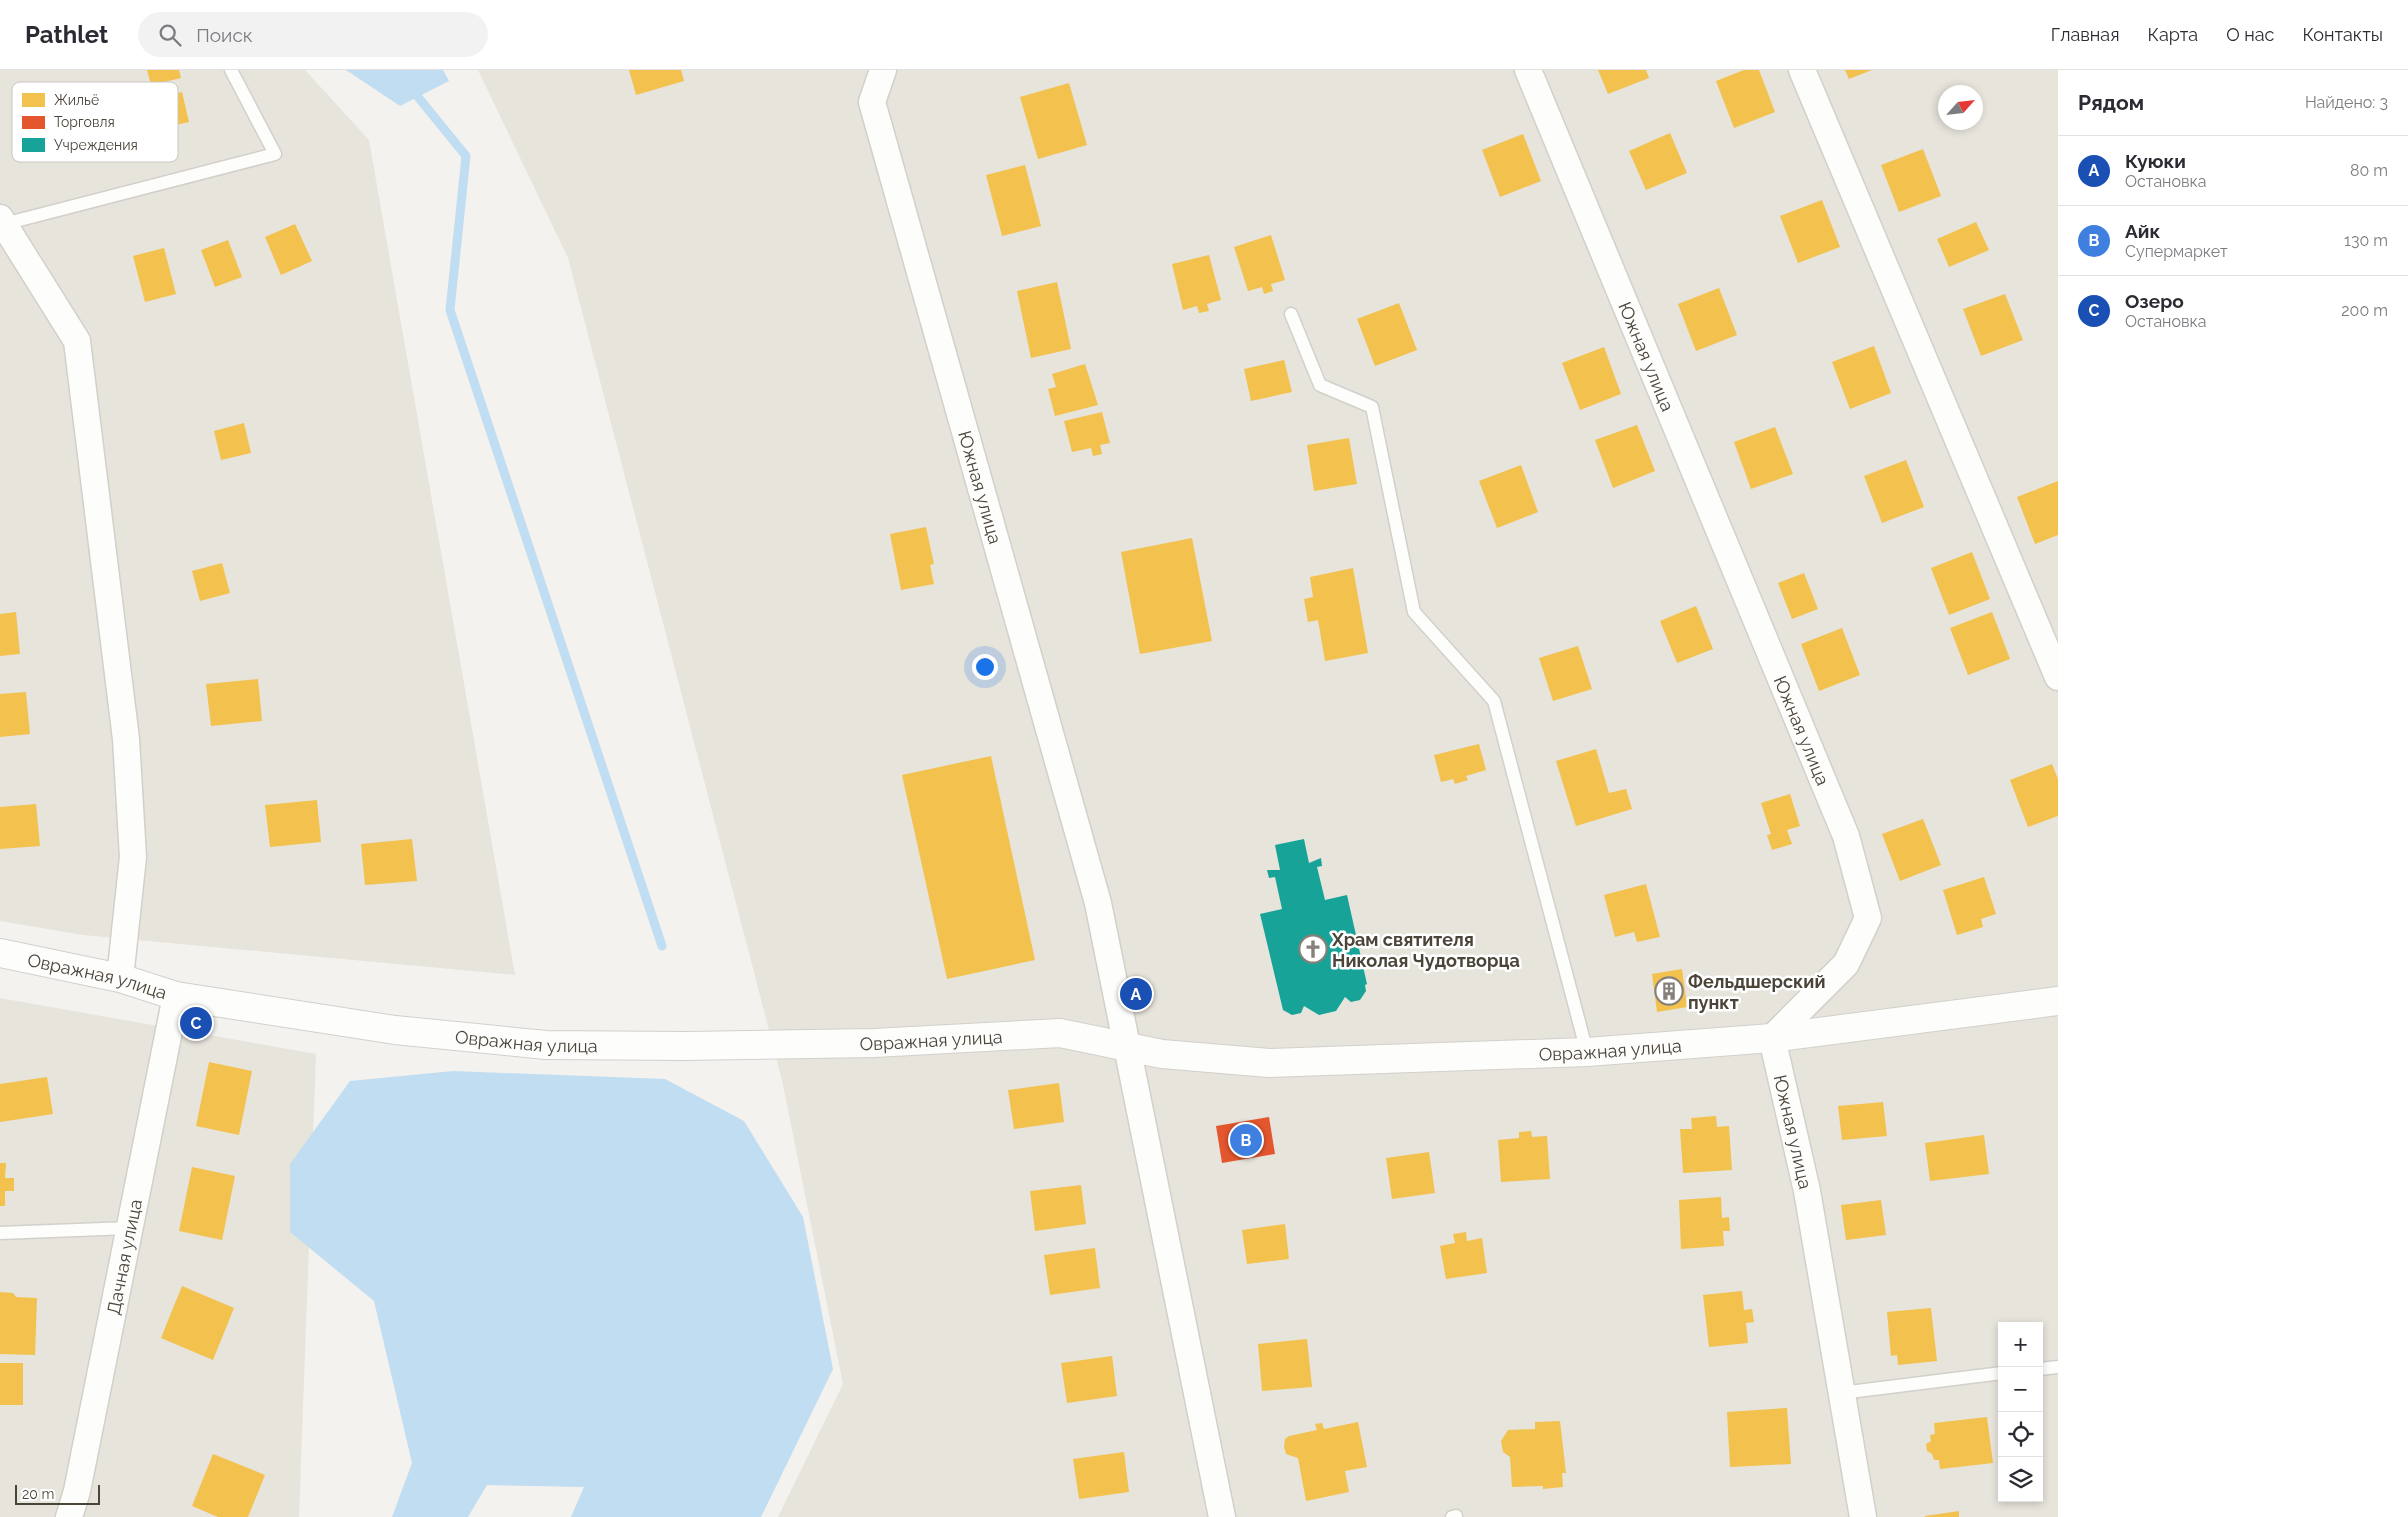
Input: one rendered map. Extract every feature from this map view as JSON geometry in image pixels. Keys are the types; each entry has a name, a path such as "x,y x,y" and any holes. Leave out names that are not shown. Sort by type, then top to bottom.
{"street":[{"name":"Южная улица","path":"882,70 872,102 1098,903 1222,1517"},
{"name":"Южная улица","path":"1528,70 1846,836 1868,918 1846,964 1772,1038 1806,1191 1863,1517"},
{"path":"1802,70 2058,677"},
{"path":"2,221 77,341 126,739 133,857 120,978"},
{"name":"Овражная улица","path":"0,954 120,978 176,996 394,1030 546,1045 686,1046 874,1043 1060,1033 1162,1054 1269,1062 1587,1052 1772,1038 2058,1002"},
{"name":"Дачная улица","path":"69,1517 76,1491 176,996"}],"lane":[{"path":"2,221 275,154 231,70"},
{"path":"1291,314 1320,385 1372,407 1414,612 1494,701 1587,1052"},
{"path":"0,1233 129,1228"},
{"path":"2043,1369 2058,1367"},
{"path":"1842,1392 1998,1373"}],"shaded area":[{"path":"0,70 305,70 369,140 515,975 83,935 0,921"},
{"path":"478,70 2058,70 2058,1517 778,1517 843,1384 782,1080 568,258"},
{"path":"0,998 316,1054 299,1517 0,1517"}],"water":[{"path":"346,70 443,70 449,81 400,106"},
{"path":"453,1071 665,1079 744,1121 803,1217 833,1369 761,1517 571,1517 584,1487 487,1485 468,1517 392,1517 412,1463 374,1301 290,1232 290,1164 350,1081"}],"building: Жильё":[{"path":"147,70 179,70 181,78 164,82 150,82"},
{"path":"629,70 681,70 684,81 636,95"},
{"path":"1598,70 1646,70 1649,78 1608,94"},
{"path":"1744,70 1759,70 1775,112 1734,128 1716,81"},
{"path":"1845,70 1872,70 1849,79"},
{"path":"1069,83 1087,145 1038,159 1020,97"},
{"path":"182,92 189,122 178,125 178,93"},
{"path":"1670,133 1687,173 1646,190 1629,151"},
{"path":"1523,134 1541,181 1500,197 1482,150"},
{"path":"1923,149 1941,196 1899,212 1881,165"},
{"path":"1025,165 1041,226 1002,236 986,175"},
{"path":"1822,200 1840,247 1798,263 1780,216"},
{"path":"1976,222 1989,250 1949,267 1937,239"},
{"path":"295,224 312,261 281,275 265,237"},
{"path":"1271,235 1285,280 1271,284 1273,291 1264,294 1262,287 1248,291 1234,247"},
{"path":"228,240 242,277 215,287 201,250"},
{"path":"164,248 176,294 145,302 133,256"},
{"path":"1209,255 1221,300 1207,304 1209,311 1199,313 1197,306 1183,310 1172,264"},
{"path":"1057,282 1071,349 1031,358 1017,291"},
{"path":"1719,288 1737,335 1696,351 1678,304"},
{"path":"2005,294 2023,340 1981,356 1963,309"},
{"path":"1399,303 1417,350 1375,366 1357,319"},
{"path":"1874,346 1891,393 1850,409 1832,362"},
{"path":"1604,347 1621,394 1580,410 1562,363"},
{"path":"1284,360 1292,392 1251,401 1244,369"},
{"path":"1085,364 1098,405 1055,416 1048,389 1056,387 1052,374"},
{"path":"1102,412 1110,443 1100,445 1102,454 1093,456 1091,448 1072,452 1064,421"},
{"path":"244,423 251,453 221,460 214,431"},
{"path":"1637,425 1655,471 1613,488 1595,440"},
{"path":"1775,427 1793,474 1751,489 1734,442"},
{"path":"1349,438 1357,484 1314,491 1307,445"},
{"path":"1906,460 1924,507 1882,523 1864,476"},
{"path":"1521,465 1538,512 1497,528 1479,481"},
{"path":"2058,481 2058,535 2035,544 2017,497"},
{"path":"926,527 934,564 930,565 934,584 901,590 890,534"},
{"path":"1192,538 1212,641 1140,654 1121,552"},
{"path":"1972,552 1990,599 1949,615 1931,568"},
{"path":"222,563 230,593 200,601 192,571"},
{"path":"1353,568 1368,653 1325,661 1318,620 1308,622 1304,599 1313,597 1310,577"},
{"path":"1804,573 1818,609 1792,619 1778,583"},
{"path":"1696,606 1713,649 1677,663 1660,621"},
{"path":"16,612 20,654 0,656 0,614"},
{"path":"1992,612 2010,659 1968,675 1950,628"},
{"path":"1842,628 1860,675 1819,691 1801,644"},
{"path":"1578,646 1592,689 1553,701 1539,658"},
{"path":"258,679 262,721 211,726 206,684"},
{"path":"26,692 30,734 0,737 0,694"},
{"path":"1479,744 1486,770 1466,776 1468,780 1455,784 1453,779 1441,782 1434,755"},
{"path":"1596,749 1609,793 1626,789 1632,809 1576,826 1556,761"},
{"path":"991,756 1035,960 947,979 902,775"},
{"path":"2052,764 2058,779 2058,816 2028,827 2010,780"},
{"path":"1790,794 1800,826 1787,830 1792,844 1772,850 1767,835 1771,834 1761,803"},
{"path":"317,800 321,842 270,847 265,805"},
{"path":"36,804 40,846 0,849 0,807"},
{"path":"1923,819 1941,865 1900,881 1882,834"},
{"path":"412,839 417,881 365,885 361,844"},
{"path":"1984,877 1996,914 1981,919 1983,927 1957,935 1943,890"},
{"path":"1646,884 1660,937 1637,942 1634,932 1615,937 1604,895"},
{"name":"Фельдшерский пункт","path":"1682,969 1687,1007 1657,1012 1652,974"},
{"path":"209,1062 252,1071 239,1135 196,1126"},
{"path":"47,1077 53,1114 0,1122 0,1084"},
{"path":"1059,1083 1064,1122 1014,1129 1008,1090"},
{"path":"1883,1102 1887,1136 1842,1140 1838,1106"},
{"path":"1716,1116 1717,1127 1729,1126 1732,1170 1683,1173 1680,1129 1692,1129 1691,1118"},
{"path":"1531,1131 1532,1137 1547,1136 1550,1179 1501,1182 1498,1140 1519,1138 1519,1132"},
{"path":"1984,1135 1989,1174 1930,1181 1925,1143"},
{"path":"1429,1152 1435,1193 1392,1199 1386,1158"},
{"path":"0,1163 6,1163 5,1178 14,1178 14,1191 5,1191 5,1206 0,1206"},
{"path":"192,1167 235,1176 222,1240 179,1231"},
{"path":"1081,1185 1086,1224 1035,1231 1030,1191"},
{"path":"1721,1197 1722,1218 1729,1217 1730,1231 1723,1231 1724,1246 1681,1249 1679,1200"},
{"path":"1881,1200 1886,1235 1846,1240 1841,1205"},
{"path":"1285,1224 1289,1259 1247,1264 1242,1230"},
{"path":"1466,1232 1467,1241 1482,1238 1487,1273 1446,1279 1440,1246 1455,1243 1453,1234"},
{"path":"1095,1248 1100,1288 1050,1295 1044,1255"},
{"path":"182,1286 234,1308 213,1360 161,1338"},
{"path":"1742,1291 1744,1310 1752,1309 1754,1322 1746,1323 1748,1343 1709,1347 1703,1295"},
{"path":"0,1292 13,1293 16,1297 37,1298 35,1355 0,1354"},
{"path":"1931,1308 1937,1361 1898,1365 1897,1355 1891,1356 1887,1312"},
{"path":"1307,1339 1312,1387 1262,1391 1258,1344"},
{"path":"1112,1356 1117,1396 1067,1403 1061,1363"},
{"path":"0,1363 23,1363 23,1405 0,1405"},
{"path":"1787,1408 1791,1464 1730,1467 1727,1412"},
{"path":"1987,1417 1993,1463 1940,1469 1939,1460 1934,1460 1932,1454 1927,1451 1926,1444 1931,1441 1930,1435 1935,1434 1934,1423"},
{"path":"1560,1421 1566,1473 1562,1473 1563,1487 1543,1489 1543,1486 1512,1487 1510,1457 1503,1452 1501,1441 1508,1430 1535,1429 1535,1422"},
{"path":"1358,1422 1367,1467 1345,1471 1349,1492 1306,1501 1298,1458 1286,1454 1284,1447 1285,1439 1289,1436 1317,1430 1315,1424 1322,1423 1324,1429"},
{"path":"1124,1452 1129,1492 1079,1499 1073,1459"},
{"path":"213,1454 265,1475 248,1517 218,1517 192,1506"},
{"path":"1959,1511 1959,1517 1925,1517 1925,1516"}],"building: Торговля":[{"path":"1269,1117 1275,1154 1222,1163 1216,1126"}],"building: Учреждения":[{"name":"Храм святителя Николая Чудотворца","path":"1304,839 1309,863 1321,858 1322,866 1317,867 1325,900 1347,895 1367,984 1365,985 1366,991 1360,1000 1351,1002 1345,997 1336,1011 1319,1015 1304,1006 1301,1013 1292,1015 1283,1010 1260,914 1282,909 1275,877 1269,878 1267,870 1280,870 1275,845"}],"waterway":[{"path":"396,70 466,156 450,310 662,946"}],"place":[{"name":"Храм святителя Николая Чудотворца","path":"1313,949"},
{"name":"Фельдшерский пункт","path":"1669,991"},
{"name":"Куюки","path":"1136,994"},
{"name":"Озеро","path":"196,1023"},
{"name":"Айк","path":"1246,1140"}]}
